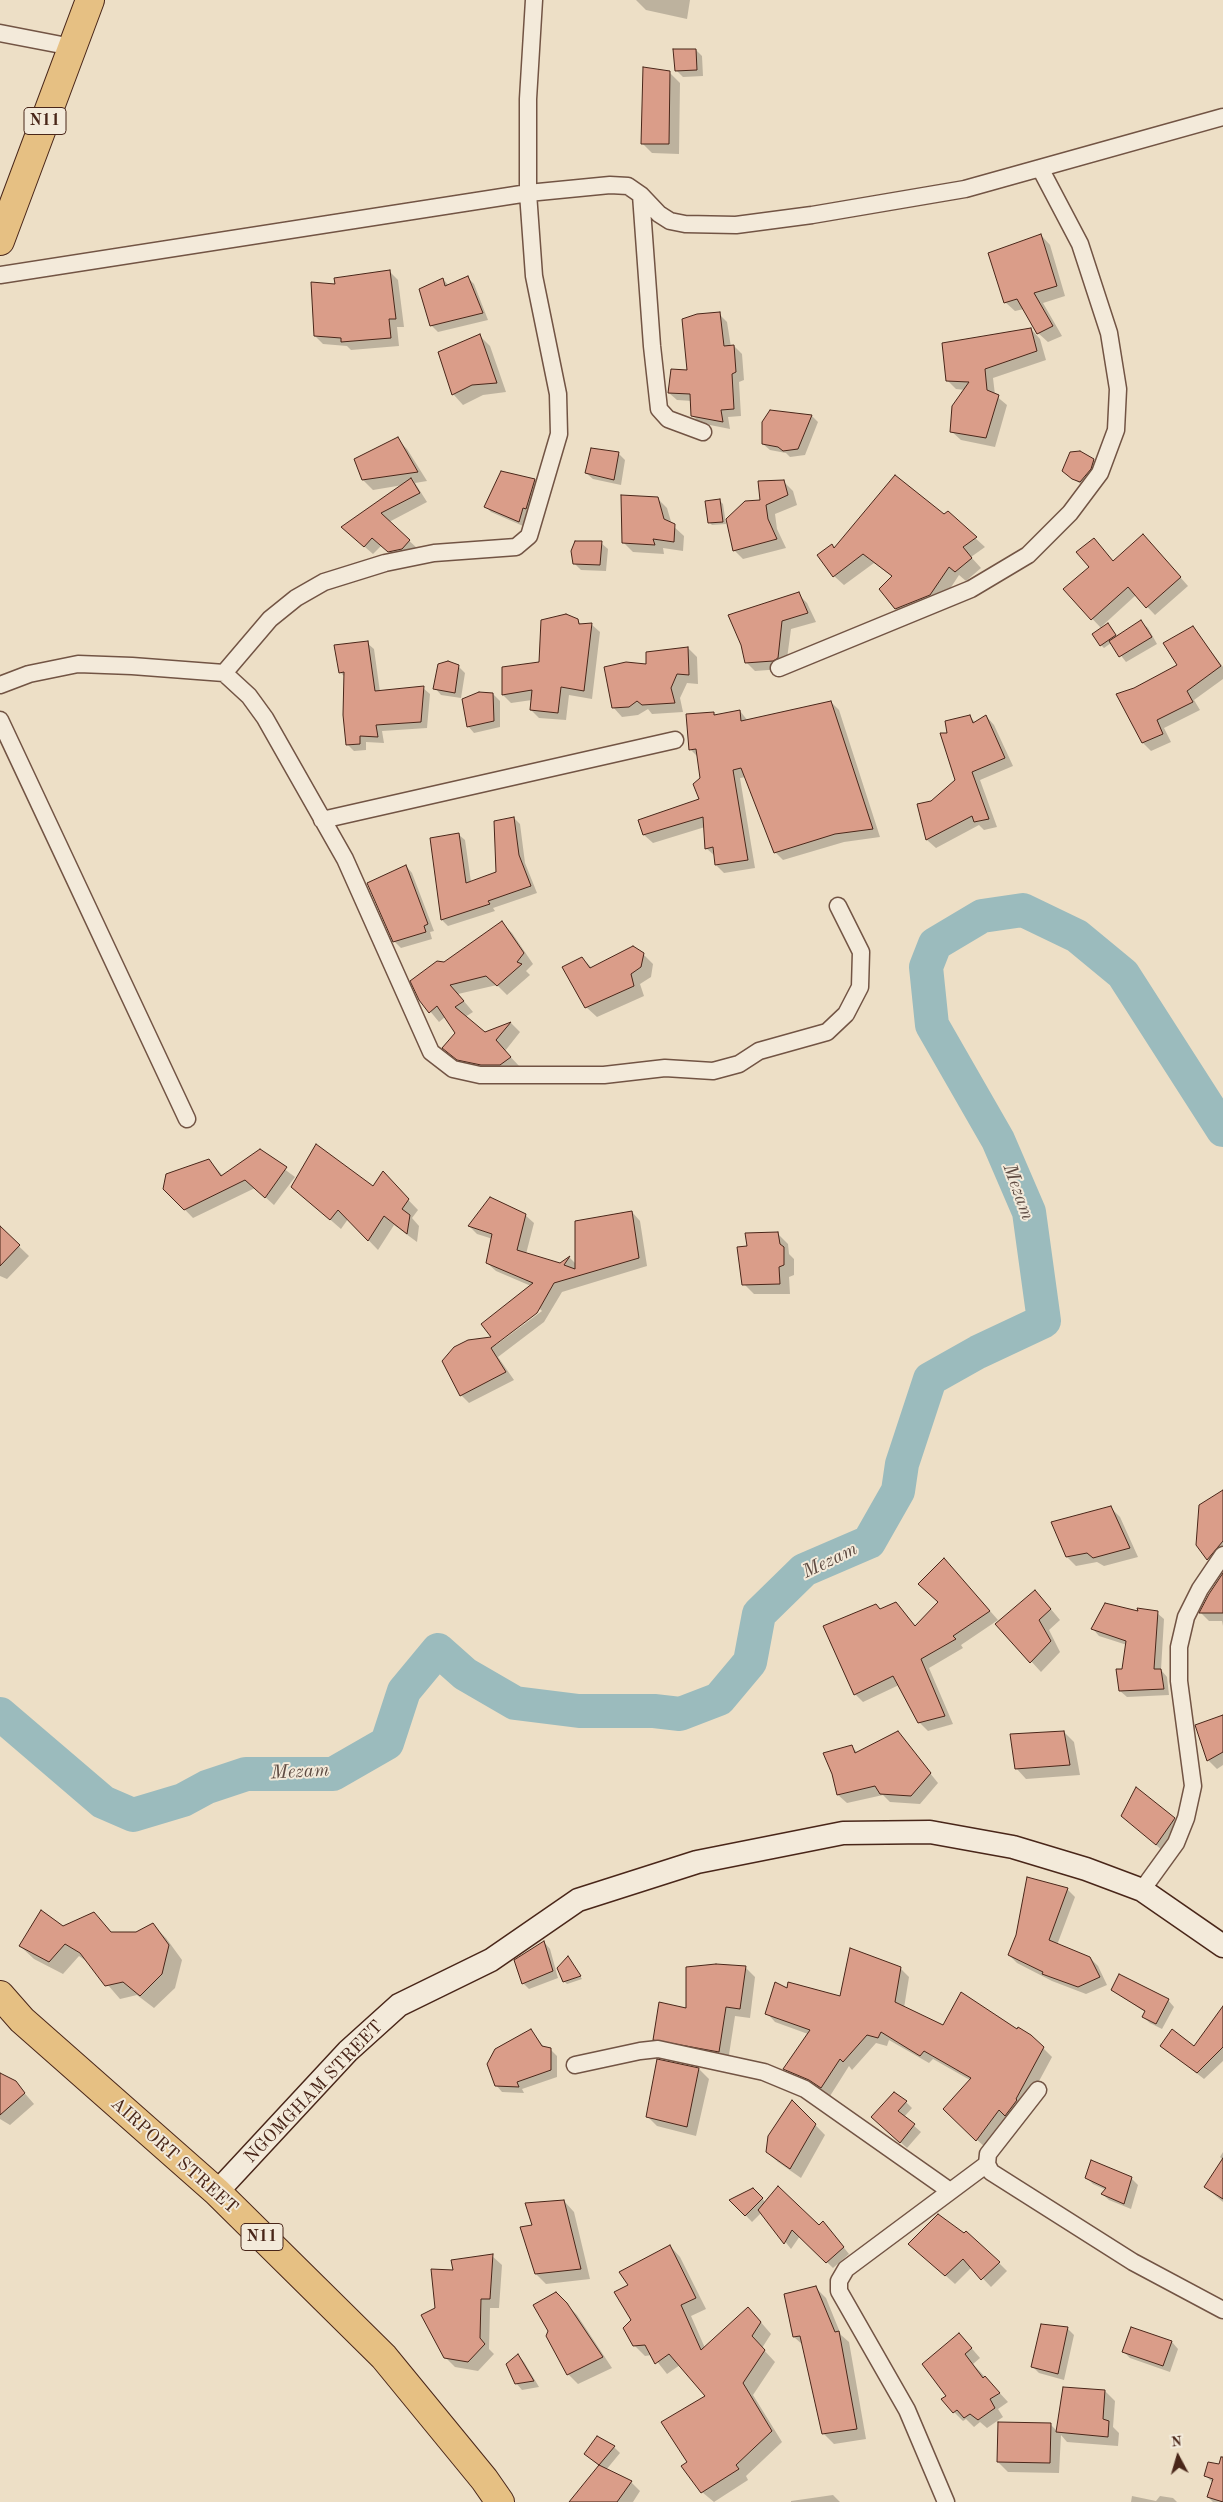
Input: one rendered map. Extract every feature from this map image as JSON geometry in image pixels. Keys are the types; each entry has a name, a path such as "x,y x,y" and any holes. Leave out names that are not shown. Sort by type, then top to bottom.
{"highway":[{"name":"N11","path":"0,241 90,0"},
{"name":"AIRPORT STREET","path":"0,1995 22,2020 217,2192 384,2357 484,2479 500,2502"}],"main road":[{"name":"NGOMGHAM STREET","path":"217,2192 348,2051 399,2005 490,1960 578,1900 697,1862 843,1833 930,1832 1013,1847 1086,1869 1142,1890 1223,1946"}],"street":[{"path":"224,673 270,619 296,598 324,582 385,564 434,553 516,547 528,536 540,505 559,434 558,394 534,276 528,193 528,99 534,0"},
{"path":"0,33 72,47"},
{"path":"0,275 528,193 610,185 628,186 670,221 685,224 736,225 812,215 872,203 920,198 965,189 1223,117"},
{"path":"779,668 971,589 1028,555 1070,513 1100,473 1116,430 1118,389 1109,333 1080,244 1040,168"},
{"path":"641,195 652,355 659,409 668,419 703,432"},
{"path":"0,685 29,674 78,664 224,673 250,696 265,718 345,859 431,1052 453,1069 480,1075 604,1075 665,1068 713,1071 740,1064 759,1051 827,1032 846,1014 860,987 861,952 838,906"},
{"path":"0,720 187,1119"},
{"path":"322,820 675,740"},
{"path":"1142,1890 1176,1843 1186,1818 1193,1786 1179,1681 1179,1647 1189,1610 1200,1589 1223,1555"},
{"path":"575,2065 658,2049 764,2072 805,2089 950,2191"},
{"path":"1038,2090 988,2154 987,2164 991,2172 1133,2262 1223,2310"},
{"path":"946,2502 907,2410 839,2291 839,2281 846,2270 987,2164"}],"building":[{"path":"673,49 696,49 697,70 675,71"},
{"path":"643,67 670,71 669,144 641,144"},
{"path":"1041,234 1057,286 1034,293 1053,326 1037,334 1017,299 1004,303 988,253"},
{"path":"390,270 396,319 389,319 391,338 341,342 341,338 314,336 311,282 335,284 334,278"},
{"path":"468,276 483,313 430,326 419,289 443,278 445,286"},
{"path":"720,312 724,346 734,345 736,372 732,374 734,409 721,410 723,422 691,416 690,394 668,393 671,369 687,370 682,319 697,314"},
{"path":"1031,328 1037,351 985,369 987,390 999,395 986,438 950,432 952,406 969,382 946,381 942,343"},
{"path":"480,334 497,383 472,385 452,395 438,352"},
{"path":"770,410 812,415 798,449 783,451 778,447 762,444 762,422"},
{"path":"398,437 418,472 362,480 354,459"},
{"path":"591,448 619,452 614,480 585,473"},
{"path":"1080,451 1094,459 1091,469 1080,482 1072,479 1062,471 1070,452"},
{"path":"501,471 535,479 526,509 523,508 519,522 484,507"},
{"path":"895,475 944,514 948,511 977,537 963,547 972,558 955,572 949,567 930,595 895,609 879,589 892,576 863,554 833,577 817,555 832,544 834,548"},
{"path":"411,478 420,493 381,513 410,540 402,549 388,552 372,538 364,547 341,527"},
{"path":"784,480 788,495 766,505 768,519 777,539 733,551 726,519 745,501 760,500 758,481"},
{"path":"621,495 658,497 664,519 675,524 674,542 653,539 655,545 622,543"},
{"path":"720,499 723,522 708,523 705,501"},
{"path":"1143,534 1181,577 1146,608 1128,587 1091,620 1063,589 1089,567 1076,552 1094,538 1113,561"},
{"path":"575,541 602,541 600,565 573,564 571,551"},
{"path":"799,592 808,613 782,621 778,658 773,661 745,663 741,645 728,615"},
{"path":"566,614 578,619 579,624 592,623 584,691 561,687 558,713 530,710 532,690 502,695 502,667 539,662 541,620"},
{"path":"1141,620 1152,637 1119,657 1109,641"},
{"path":"1108,623 1116,635 1100,646 1092,634"},
{"path":"1193,626 1221,666 1187,691 1193,702 1157,720 1163,734 1142,743 1116,694 1134,688 1177,665 1163,643"},
{"path":"368,641 375,691 424,686 421,722 376,725 378,737 360,736 360,744 346,745 343,715 344,672 339,673 334,645"},
{"path":"688,647 689,675 677,674 671,688 675,703 642,705 637,701 629,707 612,708 604,667 626,662 646,664 646,652"},
{"path":"448,661 459,665 455,693 433,689 438,664"},
{"path":"479,692 493,693 494,721 467,727 462,699"},
{"path":"831,701 873,829 835,834 774,853 741,768 733,770 748,860 715,865 713,847 705,849 703,817 643,835 638,820 699,799 693,784 700,778 696,749 689,750 686,714 714,712 714,715 740,710 741,721"},
{"path":"970,715 973,723 986,715 1005,758 972,772 989,819 974,822 972,816 926,840 917,804 931,801 955,780 940,733 947,733 945,721"},
{"path":"514,817 519,855 531,886 488,901 490,904 441,920 430,838 459,833 466,883 496,872 494,821"},
{"path":"406,865 428,924 424,926 426,932 393,942 367,883"},
{"path":"502,921 524,953 517,962 522,964 497,986 486,976 450,985 464,1001 455,1007 485,1032 511,1022 496,1040 511,1057 500,1065 481,1065 457,1060 442,1048 455,1033 437,1006 429,1013 419,1000 410,981 437,961 444,962"},
{"path":"633,946 644,953 641,967 631,974 634,986 585,1008 562,967 582,957 590,968"},
{"path":"316,1144 373,1186 383,1171 409,1199 402,1209 410,1215 407,1234 384,1216 368,1241 338,1210 330,1220 291,1187"},
{"path":"260,1149 287,1167 265,1198 245,1180 184,1210 163,1189 166,1174 209,1159 221,1176"},
{"path":"490,1197 526,1214 517,1250 560,1263 570,1256 564,1265 575,1269 575,1221 632,1211 639,1258 554,1283 537,1313 491,1348 506,1372 460,1396 442,1361 454,1347 468,1340 491,1337 481,1324 533,1283 486,1263 492,1234 468,1226"},
{"path":"0,1226 20,1245 0,1266"},
{"path":"778,1232 780,1244 784,1247 784,1265 779,1267 780,1284 742,1285 737,1247 747,1246 745,1233"},
{"path":"1223,1490 1223,1541 1207,1560 1196,1545 1199,1505"},
{"path":"1111,1506 1130,1548 1093,1558 1087,1553 1066,1557 1051,1522"},
{"path":"944,1558 990,1611 953,1636 956,1639 921,1659 945,1716 918,1723 893,1676 854,1695 823,1626 876,1604 880,1609 896,1602 915,1626 938,1602 918,1584"},
{"path":"1223,1573 1223,1613 1199,1613 1209,1594"},
{"path":"1035,1590 1051,1609 1039,1620 1051,1641 1030,1663 995,1624"},
{"path":"1105,1603 1138,1611 1137,1608 1158,1611 1154,1669 1161,1669 1164,1689 1119,1691 1116,1669 1122,1669 1126,1641 1091,1629"},
{"path":"1223,1715 1223,1752 1207,1761 1195,1725"},
{"path":"898,1731 931,1773 911,1796 880,1794 875,1786 837,1795 832,1774 823,1753 852,1745 855,1753"},
{"path":"1064,1731 1070,1765 1015,1769 1010,1734"},
{"path":"1136,1787 1175,1818 1156,1845 1121,1816"},
{"path":"1027,1877 1068,1888 1049,1940 1090,1957 1100,1977 1078,1987 1042,1974 1043,1972 1008,1955 1016,1935"},
{"path":"41,1910 63,1926 94,1912 111,1932 136,1932 153,1923 169,1945 162,1974 140,1996 123,1982 105,1986 80,1953 65,1944 49,1962 19,1946"},
{"path":"544,1941 553,1971 522,1984 514,1960"},
{"path":"850,1948 901,1967 895,2002 943,2025 961,1992 1017,2029 1018,2027 1031,2035 1044,2047 1017,2100 1005,2116 999,2110 976,2141 943,2109 971,2078 924,2051 920,2056 881,2032 878,2038 867,2035 843,2062 840,2059 821,2088 809,2080 783,2069 810,2030 765,2014 775,1982 787,1988 788,1982 840,1996"},
{"path":"568,1956 581,1976 563,1982 557,1968"},
{"path":"716,1964 746,1966 740,2009 726,2007 719,2052 653,2040 659,2002 686,2008 686,1967"},
{"path":"1119,1974 1169,1999 1156,2024 1142,2017 1145,2011 1111,1990"},
{"path":"1223,2006 1223,2047 1197,2073 1160,2046 1172,2029 1194,2046"},
{"path":"531,2029 542,2046 551,2048 551,2070 517,2082 519,2087 495,2086 487,2064 495,2049"},
{"path":"657,2059 699,2068 687,2127 646,2117"},
{"path":"0,2073 16,2081 25,2093 0,2115"},
{"path":"894,2092 907,2101 898,2111 915,2124 900,2143 871,2117"},
{"path":"792,2100 816,2124 790,2169 766,2152 768,2136"},
{"path":"1223,2158 1223,2199 1204,2187"},
{"path":"1091,2160 1132,2177 1124,2204 1101,2194 1106,2188 1085,2178"},
{"path":"778,2186 819,2225 823,2221 844,2247 826,2263 792,2230 784,2244 758,2210"},
{"path":"753,2188 763,2198 745,2216 729,2200"},
{"path":"564,2200 581,2269 535,2274 520,2227 532,2225 525,2203"},
{"path":"938,2214 964,2233 966,2231 1000,2262 981,2280 963,2259 945,2276 908,2244"},
{"path":"670,2245 696,2298 681,2305 701,2350 748,2307 761,2322 752,2336 765,2350 743,2383 772,2431 736,2465 739,2469 701,2493 681,2466 687,2462 661,2422 705,2396 669,2354 655,2364 645,2345 633,2346 623,2328 631,2320 614,2292 628,2285 619,2272"},
{"path":"493,2254 490,2299 481,2299 480,2338 485,2344 468,2362 444,2358 421,2315 435,2308 431,2269 453,2270 451,2260"},
{"path":"816,2286 835,2332 839,2331 857,2429 822,2434 800,2336 793,2337 784,2294"},
{"path":"556,2292 567,2303 603,2357 567,2375 546,2336 548,2331 533,2305"},
{"path":"1041,2324 1068,2327 1058,2374 1031,2367"},
{"path":"1131,2327 1172,2341 1163,2366 1122,2352"},
{"path":"959,2333 972,2348 965,2354 983,2378 985,2376 1000,2393 990,2399 995,2408 978,2420 970,2414 964,2418 957,2410 953,2413 941,2399 946,2396 922,2364"},
{"path":"518,2354 534,2381 515,2384 506,2364"},
{"path":"1063,2387 1105,2390 1103,2419 1109,2421 1108,2437 1056,2432"},
{"path":"998,2422 1051,2423 1050,2463 997,2462"},
{"path":"597,2436 615,2446 599,2465 584,2454"},
{"path":"1221,2457 1223,2457 1223,2502 1207,2497 1213,2479 1204,2476 1208,2462 1219,2464"},
{"path":"599,2465 632,2481 617,2502 569,2502"}],"waterway":[{"name":"Mezam","path":"0,1714 103,1802 133,1815 183,1800 207,1787 246,1774 333,1774 387,1743 404,1691 438,1650 465,1674 515,1703 579,1711 654,1711 680,1714 719,1699 750,1662 759,1614 804,1570 869,1542 898,1491 902,1464 930,1379 978,1352 1044,1321 1029,1212 998,1140 932,1025 926,967 935,944 982,916 1023,910 1077,936 1123,974 1223,1130"}]}
